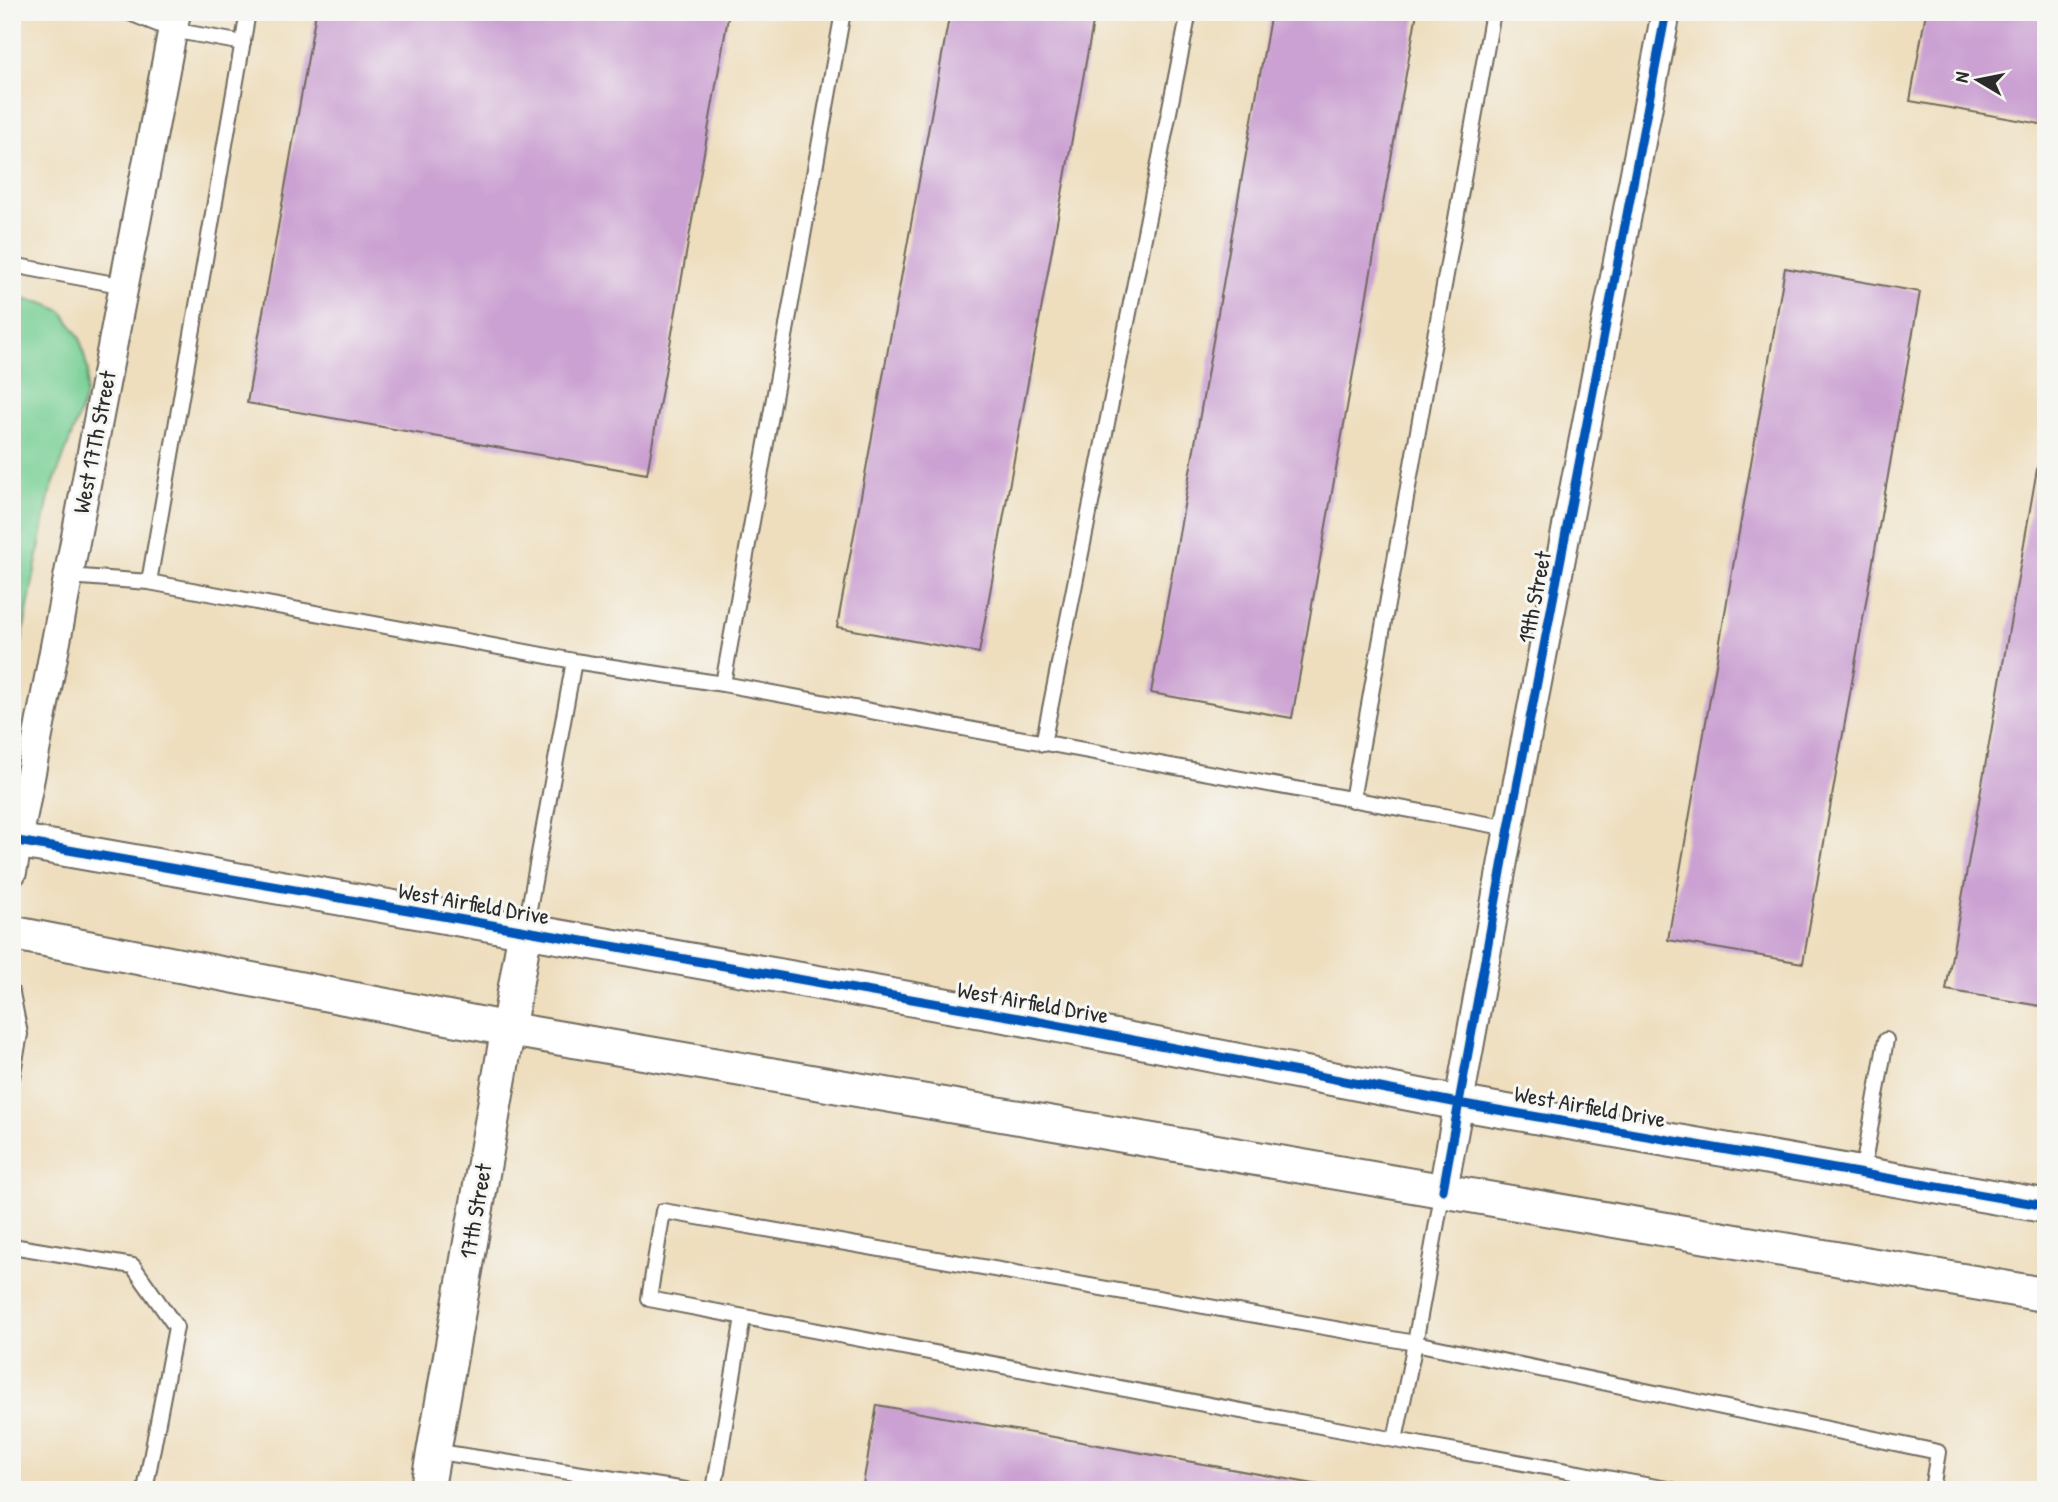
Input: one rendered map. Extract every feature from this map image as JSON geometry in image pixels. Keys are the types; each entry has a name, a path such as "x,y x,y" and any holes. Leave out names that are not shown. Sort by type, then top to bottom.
{"street":[{"name":"19th Street","path":"1443,1190 1509,828 1666,12"},
{"name":"West 17Th Street","path":"14,851 174,21"},
{"name":"West Airfield Drive","path":"14,851 525,932 1030,1020 1458,1103 2046,1206"},
{"name":"17th Street","path":"427,1490 525,932"},
{"path":"12,933 507,1029 2046,1295"}],"lane":[{"path":"127,12 174,21 243,43"},
{"path":"149,582 248,12"},
{"path":"723,684 844,12"},
{"path":"1043,744 1189,12"},
{"path":"1352,800 1493,12"},
{"path":"12,265 125,286"},
{"path":"68,576 149,582 574,662 723,684 1509,828"},
{"path":"525,932 574,662"},
{"path":"12,993 20,1034 12,1077"},
{"path":"1862,1174 1886,1040"},
{"path":"1395,1440 1443,1190"},
{"path":"1673,1490 649,1299 663,1211 1415,1343 1938,1451 1932,1490"},
{"path":"12,1246 133,1266 176,1327 145,1490"},
{"path":"713,1490 743,1317"},
{"path":"433,1451 686,1490"}],"green space":[{"path":"12,297 43,303 62,311 80,338 88,371 85,399 49,496 12,692"}],"building":[{"path":"316,12 729,12 647,474 247,403"},
{"path":"950,12 1095,12 979,653 837,627"},
{"path":"1271,12 1417,12 1292,718 1151,693"},
{"path":"1926,12 2046,12 2046,125 1910,101"},
{"path":"1785,268 1920,292 1803,963 1668,940"},
{"path":"2046,429 2046,1007 1946,990"},
{"path":"877,1405 1336,1488 862,1490"}],"cycle path":[{"path":"1443,1190 1509,828 1666,12"},
{"path":"12,840 1030,1020 1458,1103 2046,1206"}]}
